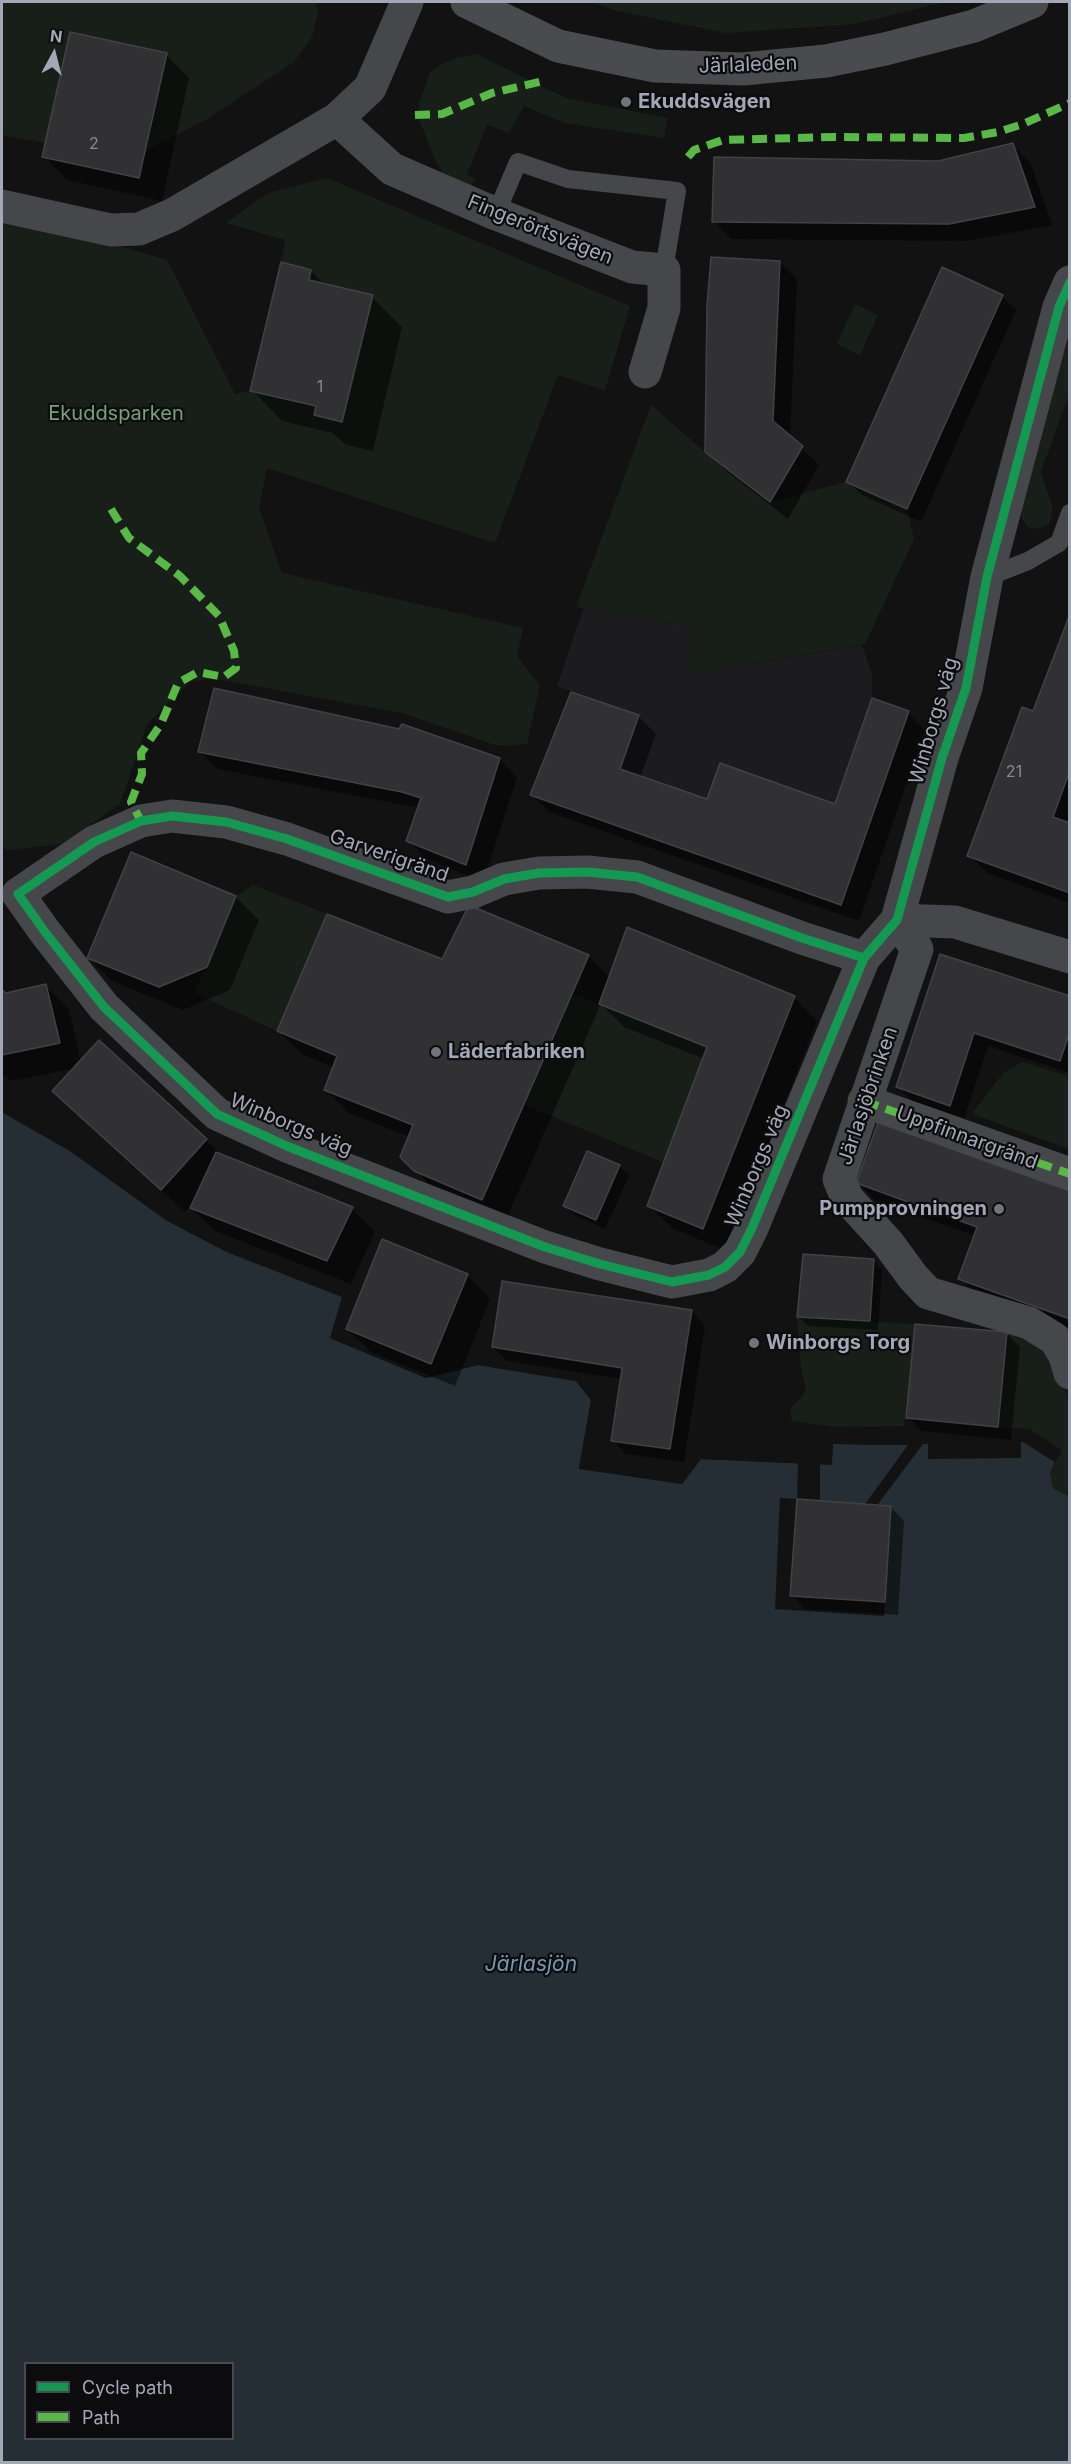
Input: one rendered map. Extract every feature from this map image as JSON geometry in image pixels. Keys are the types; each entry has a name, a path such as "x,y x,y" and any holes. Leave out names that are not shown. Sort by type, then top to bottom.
{"main road":[{"name":"Järlaleden","path":"467,2 558,46 655,66 743,69 825,61 885,49 974,27 1028,3"}],"street":[{"path":"2,206 111,230 139,229 172,215 337,119 370,88 407,2"},
{"name":"Fingerörtsvägen","path":"337,119 392,169 496,214 632,267 664,270"},
{"path":"645,372 664,308 664,270"},
{"name":"Winborgs väg","path":"18,894 104,1007 217,1114 289,1147 545,1247 600,1264 672,1282 709,1275 725,1267 740,1252 752,1228 864,958 897,920 942,758 966,688 987,578 1059,307 1070,282"},
{"name":"Garverigränd","path":"18,894 94,842 141,821 172,816 226,822 287,838 448,897 473,892 504,879 539,873 587,872 637,877 802,938 864,958"},
{"path":"897,920 955,922 1070,957"},
{"name":"Järlasjöbrinken","path":"897,920 917,949 839,1179 847,1198 888,1243 928,1293 1029,1323 1055,1339 1065,1356 1070,1373"},
{"name":"Uppfinnargränd","path":"864,1101 1070,1174"}],"lane":[{"path":"496,214 518,162 568,179 677,190 664,270"},
{"path":"987,578 1028,561 1059,543 1070,513"}],"shaded area":[{"path":"584,607 692,627 688,675 862,645 872,675 872,698 835,804 720,764 707,799 620,769 639,715 557,686"}],"green space":[{"path":"2,2 316,2 318,14 312,37 294,62 209,118 145,151 167,54 71,32 45,143 2,135"},
{"path":"592,2 945,2 855,24 726,33 617,11"},
{"path":"476,54 566,98 667,118 664,138 565,123 524,106 509,133 487,125 467,174 475,179 470,187 445,175 436,162 419,119 419,103 430,73 456,58"},
{"name":"Ekuddsparken","path":"327,178 630,306 605,390 558,375 495,543 267,468 259,508 282,573 523,628 517,657 540,685 527,744 498,746 402,713 211,678 190,682 147,724 120,804 62,844 7,850 2,845 2,220 101,241 167,260 235,394 250,391 316,406 314,415 342,422 373,296 309,280 311,270 281,262 285,240 226,223 268,193"},
{"path":"855,304 878,315 860,355 837,344"},
{"path":"1069,338 1069,394 1041,472 1053,509 1049,524 1038,529 1028,527 1022,519 1022,505 1045,411"},
{"path":"651,405 705,452 770,502 846,482 907,509 914,539 865,644 687,675 692,627 576,607"},
{"path":"253,885 327,914 277,1031 194,993 236,896"},
{"path":"572,994 707,1047 663,1162 524,1105"},
{"path":"1022,1062 1069,1076 1069,1149 972,1114 1003,1073"},
{"path":"797,1317 915,1324 904,1426 835,1427 792,1421 790,1408 806,1390 801,1369"},
{"path":"1007,1332 1046,1343 1059,1383 1069,1396 1069,1497 1053,1488 1050,1473 1062,1450 1029,1429 998,1427"}],"water":[{"name":"Järlasjön","path":"2,1112 70,1151 166,1220 227,1252 343,1297 330,1338 426,1378 478,1365 576,1381 591,1400 579,1468 682,1484 701,1459 831,1465 833,1444 1024,1442 1055,1462 1050,1473 1053,1488 1070,1497 1069,2462 2,2462"}],"pier":[{"path":"2,1109 71,1148 168,1217 200,1235 228,1249 344,1295 346,1298 334,1336 427,1375 478,1362 578,1378 594,1400 583,1466 681,1480 700,1456 829,1461 830,1444 833,1441 1024,1439 1057,1459 1055,1462 1021,1442 1021,1458 928,1459 928,1444 923,1444 878,1504 891,1506 884,1616 775,1609 780,1498 797,1499 798,1463 701,1459 682,1484 579,1469 591,1400 576,1381 478,1365 426,1378 330,1338 342,1297 227,1252 166,1220 70,1151 2,1112","holes":["833,1444 908,1445 865,1504 820,1500 820,1464 832,1464"]}],"building":[{"path":"70,32 167,53 139,178 42,157"},
{"path":"1013,143 1035,207 949,224 712,222 714,157 938,161"},
{"path":"711,257 780,261 773,421 803,446 770,502 705,452 707,305"},
{"path":"281,262 311,270 309,280 373,295 342,422 314,415 316,406 250,391"},
{"path":"942,267 1003,295 907,509 846,482"},
{"path":"1070,614 1070,770 1053,817 1070,823 1070,893 967,856 1022,707 1033,711"},
{"path":"214,688 399,729 402,724 500,758 466,865 406,841 421,798 402,792 198,752"},
{"path":"571,692 639,715 620,769 707,799 720,763 835,804 872,698 909,711 841,905 530,795"},
{"path":"131,852 236,896 207,967 159,987 87,958"},
{"name":"Läderfabriken","path":"469,905 589,955 482,1200 414,1171 400,1157 413,1125 324,1090 337,1056 277,1031 327,914 442,959"},
{"path":"627,927 795,996 703,1229 647,1206 707,1047 599,1004"},
{"path":"940,954 1070,996 1070,1031 1060,1061 974,1033 950,1106 896,1087"},
{"path":"46,984 60,1043 2,1055 2,990 6,993"},
{"path":"99,1040 207,1139 161,1190 52,1091"},
{"name":"Pumpprovningen","path":"879,1120 949,1148 1070,1191 1070,1319 958,1279 977,1227 856,1183"},
{"path":"587,1151 620,1165 596,1220 563,1206"},
{"path":"216,1152 353,1207 327,1261 190,1208"},
{"path":"382,1239 468,1274 431,1364 346,1329"},
{"path":"803,1254 874,1259 870,1321 797,1317"},
{"path":"502,1281 692,1310 670,1449 611,1441 622,1368 492,1347"},
{"path":"915,1324 1007,1332 998,1427 906,1418"},
{"path":"797,1499 891,1506 885,1602 790,1596"}],"marked path":[{"path":"415,115 442,114 492,93 543,81"},
{"path":"688,157 694,150 723,140 835,137 964,138 998,132 1023,124 1070,103"},
{"path":"111,509 129,538 180,576 219,616 234,651 236,668 224,677 198,672 178,683 161,724 141,753 142,774 131,802 141,821"},
{"path":"864,1101 1070,1174"}],"cycle path":[{"path":"18,894 104,1007 217,1114 289,1147 545,1247 600,1264 672,1282 709,1275 725,1267 740,1252 752,1228 864,958 897,920 942,758 966,688 987,577 1059,307 1070,282"},
{"path":"18,894 94,842 141,821 172,816 226,822 287,839 448,897 473,892 504,879 539,873 587,872 637,877 802,938 864,958"}],"place":[{"name":"Ekuddsvägen","path":"626,102"},
{"name":"Läderfabriken","path":"436,1052"},
{"name":"Pumpprovningen","path":"999,1209"},
{"name":"Winborgs Torg","path":"754,1343"}]}
